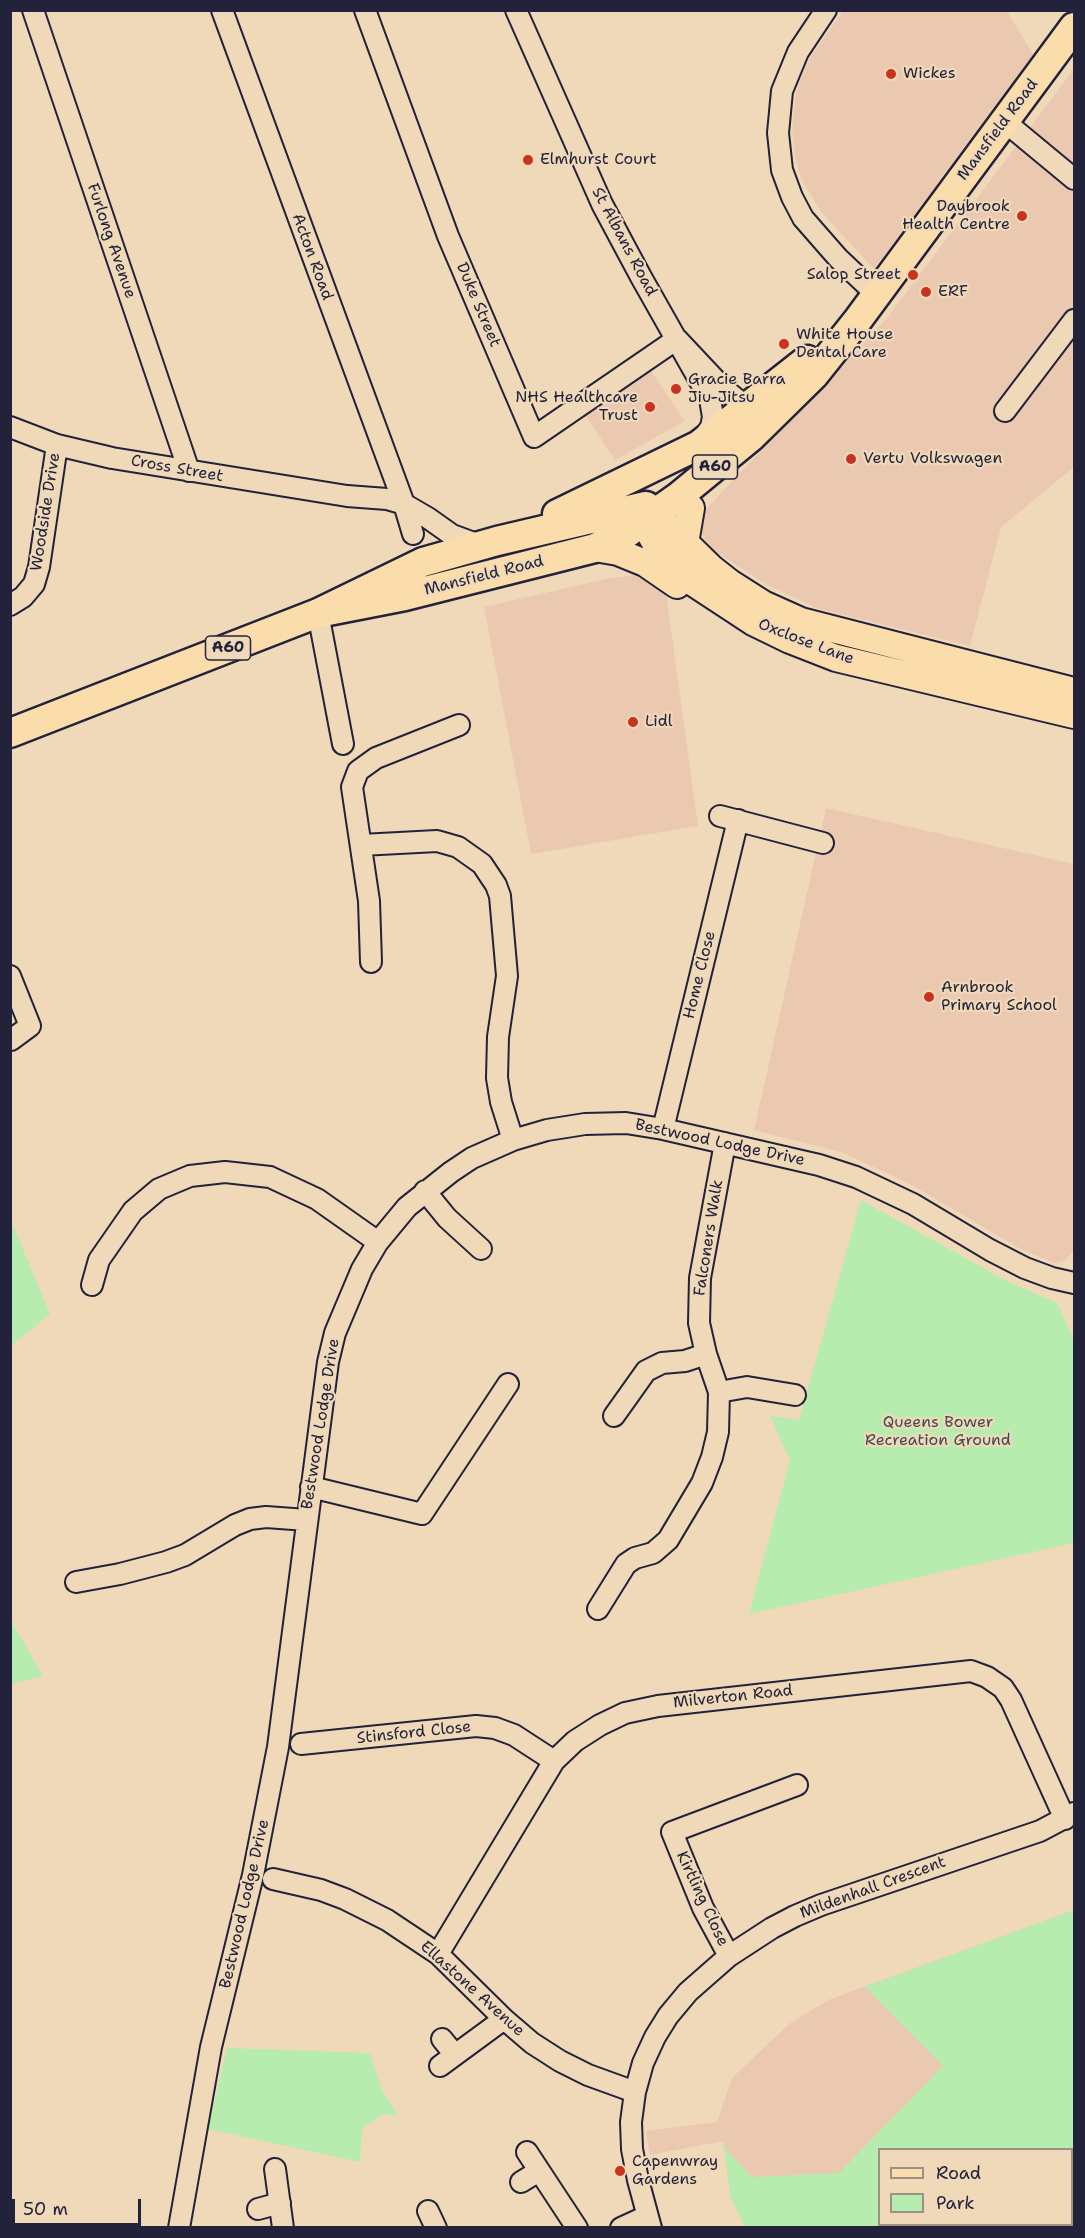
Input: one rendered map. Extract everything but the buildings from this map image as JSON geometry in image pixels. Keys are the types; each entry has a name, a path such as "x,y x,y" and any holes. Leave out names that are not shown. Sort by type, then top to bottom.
{"highway":[{"name":"Mansfield Road","path":"318,613 405,596 595,548 627,533 751,437 814,375 857,321 1074,27"},
{"name":"Mansfield Road","path":"649,514 664,474 691,449 857,321"},
{"name":"A60","path":"691,508 737,458 751,437"},
{"name":"Mansfield Road","path":"488,543 691,449"},
{"name":"Mansfield Road","path":"10,733 318,613 423,562 488,543 649,514"}],"main road":[{"path":"685,543 691,508"},
{"name":"Oxclose Lane","path":"649,514 730,583 764,604 801,621 1074,691"},
{"name":"Oxclose Lane","path":"649,514 658,548 670,564 686,578 753,622 790,640 836,658 1074,715"},
{"path":"595,548 618,552 645,563 704,606 784,646 836,658"}],"street":[{"name":"Furlong Avenue","path":"33,10 189,471"},
{"name":"Acton Road","path":"222,10 404,504 413,534"},
{"name":"Duke Street","path":"364,10 448,236 534,437 677,339"},
{"name":"St Albans Road","path":"516,10 602,204 710,399 711,427 691,449"},
{"path":"826,10 798,52 782,91 778,133 782,170 803,218 837,258 876,294"},
{"path":"1004,121 1074,179"},
{"path":"1005,411 1074,320"},
{"name":"St Albans Road","path":"677,339 723,388 748,406"},
{"path":"748,406 768,407 814,375"},
{"name":"Cross Street","path":"10,427 57,445 112,458 347,496 368,496 404,504 452,535 488,543"},
{"name":"Woodside Drive","path":"10,605 23,597 34,584 39,567 57,445"},
{"name":"Cross Street","path":"347,496 388,513 402,522 413,534 423,562"},
{"path":"423,562 443,576 487,576"},
{"path":"318,613 343,744"},
{"path":"371,962 369,901 352,787 358,771 376,758 459,725"},
{"name":"Home Close","path":"663,1129 729,818 823,843"},
{"path":"361,845 437,841 458,847 482,864 496,885 500,896 507,976 498,1037 497,1078 501,1102 513,1140"},
{"path":"10,976 30,1026 11,1040"},
{"name":"Bestwood Lodge Drive","path":"179,2228 211,2047 253,1875 278,1747 327,1362 335,1333 362,1269 378,1242 407,1207 425,1191 472,1158 513,1140 547,1130 585,1124 626,1123 663,1129 819,1165 856,1177 904,1199 1025,1268 1074,1283"},
{"name":"Falconers Walk","path":"598,1609 626,1564 635,1558 653,1553 668,1540 702,1483 718,1432 718,1392 699,1323 700,1278 725,1143"},
{"path":"92,1285 99,1260 133,1211 159,1189 190,1176 225,1172 270,1177 317,1199 378,1242"},
{"path":"425,1191 447,1218 482,1249"},
{"path":"614,1416 646,1371 662,1363 686,1361 706,1354"},
{"path":"311,1487 422,1514 508,1384"},
{"path":"718,1392 747,1387 795,1395"},
{"path":"76,1582 97,1586 166,1562 185,1555 235,1525 250,1520 266,1517 307,1520"},
{"name":"Milverton Road","path":"438,1954 554,1761 575,1741 625,1713 658,1706 971,1671 987,1677 1003,1688 1070,1816"},
{"name":"Stinsford Close","path":"301,1744 476,1726 495,1728 514,1735 554,1761"},
{"name":"Kirtling Close","path":"729,1956 703,1908 672,1832 797,1785"},
{"name":"Mildenhall Crescent","path":"649,2222 632,2149 631,2122 635,2092 643,2063 655,2037 668,2016 688,1992 729,1956 772,1928 821,1905 1040,1831 1070,1816"},
{"name":"Ellastone Avenue","path":"273,1879 321,1890 387,1920 438,1954 504,2019 532,2043 588,2075 635,2092"},
{"path":"442,2038 448,2060 504,2019"},
{"path":"527,2152 577,2228"},
{"path":"275,2169 283,2228"},
{"path":"521,2182 539,2171"},
{"path":"258,2209 280,2203"},
{"path":"621,2228 649,2222"}],"shaded area":[{"path":"843,11 1007,11 1033,54 874,269 822,213 801,179 795,157 792,129 796,92 809,59"},
{"path":"1074,69 1074,467 1001,527 970,646 819,609 767,585 716,552 704,538 701,530 705,510 887,318"},
{"path":"651,371 685,421 615,460 585,414"},
{"path":"635,575 649,580 666,594 698,826 531,854 484,607 606,579"},
{"name":"Arnbrook Primary School","path":"826,808 1074,864 1074,1250 1064,1261 1054,1263 1019,1248 913,1186 844,1153 754,1130"},
{"path":"1074,1910 1074,2227 745,2227 731,2198 723,2141 650,2155 646,2131 717,2122 732,2078 789,2024 828,2000"}],"green space":[{"name":"Queens Bower Recreation Ground","path":"861,1200 1007,1281 1057,1303 1074,1340 1074,1543 749,1614 790,1460 770,1416 799,1420"},
{"path":"10,1218 50,1314 11,1346 10,1346"},
{"path":"11,1620 43,1676 11,1684"},
{"path":"1074,1910 1074,2227 745,2227 731,2198 723,2141 727,2151 752,2177 839,2173 943,2066 865,1987"},
{"path":"227,2048 370,2053 381,2088 398,2116 383,2114 362,2129 360,2162 208,2129"}],"place":[{"name":"Wickes","path":"891,74"},
{"name":"Elmhurst Court","path":"528,160"},
{"name":"Daybrook Health Centre","path":"1022,216"},
{"name":"Salop Street","path":"913,275"},
{"name":"ERF","path":"926,292"},
{"name":"White House Dental Care","path":"784,344"},
{"name":"Gracie Barra Jiu-Jitsu","path":"676,389"},
{"name":"NHS Healthcare Trust","path":"650,407"},
{"name":"Vertu Volkswagen","path":"851,459"},
{"name":"Lidl","path":"633,722"},
{"name":"Arnbrook Primary School","path":"929,997"},
{"name":"Capenwray Gardens","path":"620,2171"}]}
